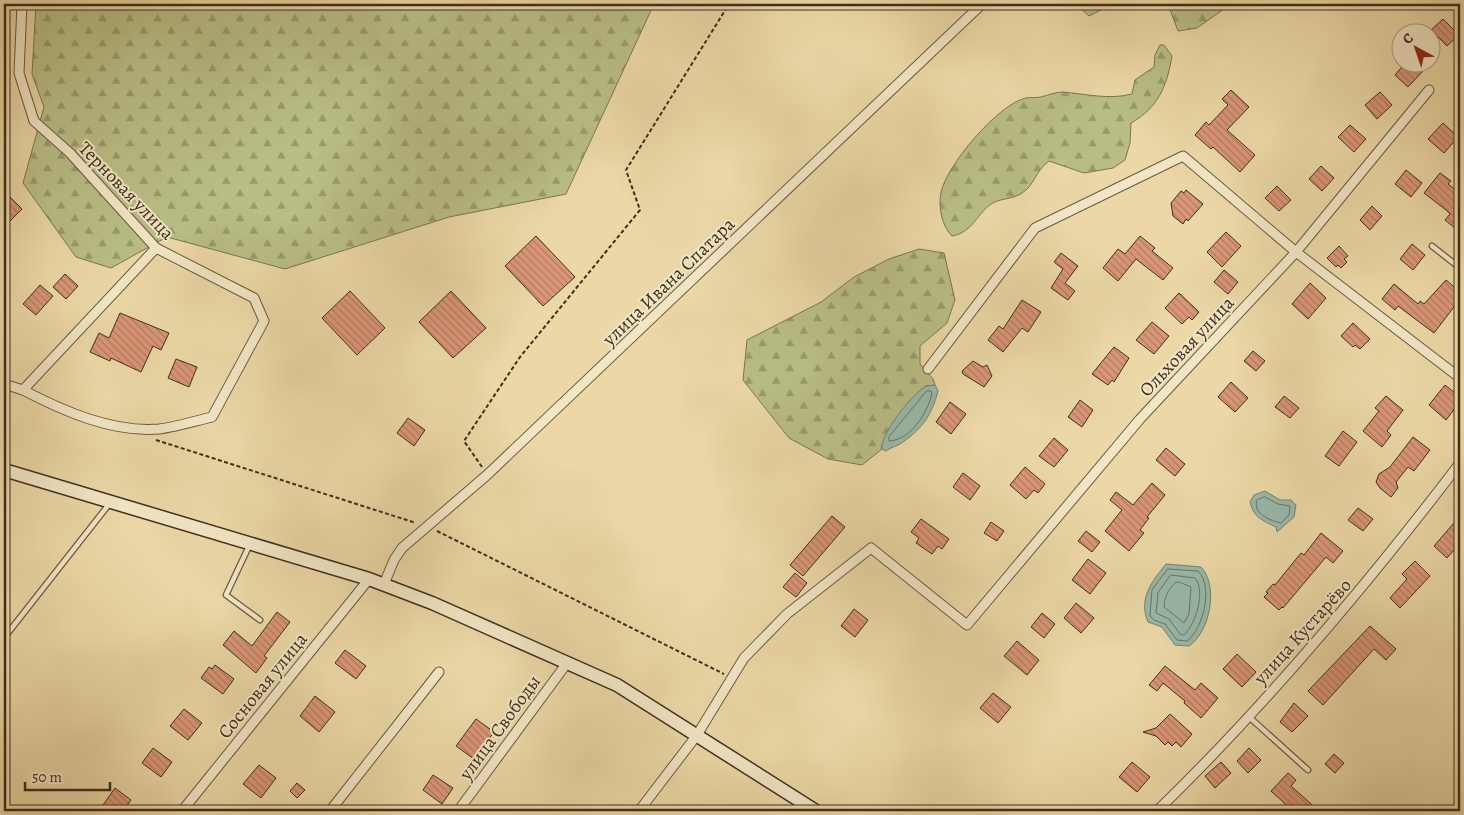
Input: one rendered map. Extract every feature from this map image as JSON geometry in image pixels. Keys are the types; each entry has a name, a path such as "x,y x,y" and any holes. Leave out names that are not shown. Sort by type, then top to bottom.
{"main road":[{"path":"4,470 368,579 432,603 617,685 816,811"}],"street":[{"name":"Терновая улица","path":"22,4 20,72 34,121 70,153 156,248 254,298 264,321 212,417 159,429 114,427 43,401 22,390"},
{"name":"улица Ивана Спатара","path":"384,584 390,568 402,548 487,475 982,4"},
{"name":"Ольховая улица","path":"697,736 744,658 787,614 871,548 967,625 1140,419 1296,252 1428,90"},
{"path":"928,369 1035,228 1182,156 1296,252 1460,378"},
{"path":"4,384 22,390 156,248"},
{"name":"улица Кустарёво","path":"1157,811 1248,716 1361,590 1460,463"},
{"name":"Сосновая улица","path":"182,811 368,579"},
{"name":"улица Свободы","path":"458,811 567,662"},
{"path":"330,811 439,672"},
{"path":"639,811 697,736"}],"lane":[{"path":"1432,246 1460,268"},
{"path":"4,638 111,502"},
{"path":"250,544 226,595 260,620"},
{"path":"1248,716 1308,770"}],"path":[{"path":"487,475 464,441 520,357 640,210 626,170 729,4"}],"green space":[{"path":"36,4 654,4 566,194 449,217 285,269 167,237 111,268 76,257 23,183 44,107 32,74"},
{"path":"1076,4 1113,4 1089,16"},
{"path":"1168,4 1231,4 1197,28 1178,31"},
{"path":"1160,45 1164,45 1172,56 1167,77 1155,103 1131,123 1130,143 1125,160 1113,168 1084,173 1049,161 1026,190 1019,195 993,203 970,226 959,234 952,236 942,216 941,193 952,168 988,123 1015,102 1026,98 1063,92 1106,97 1132,94 1135,80 1154,67 1155,55"},
{"path":"919,249 944,253 955,300 947,323 920,346 920,364 933,379 935,385 925,386 881,446 882,449 862,465 828,459 789,438 743,380 747,340 821,302 854,277 889,259"}],"water":[{"path":"935,385 938,391 936,399 926,420 910,437 901,443 886,451 882,449 885,435 904,407 923,388"},
{"path":"1265,491 1280,500 1291,500 1296,505 1294,517 1277,532 1276,527 1256,515 1250,502 1254,495"},
{"path":"1166,564 1201,567 1207,575 1210,585 1211,597 1207,620 1196,639 1189,646 1175,645 1162,627 1148,622 1145,614 1148,591"}],"building":[{"path":"1443,19 1459,35 1447,46 1442,41 1442,22 1440,22"},
{"path":"1398,72 1422,72 1408,87 1395,75"},
{"path":"1231,90 1249,107 1227,130 1255,155 1240,172 1213,147 1211,149 1195,135 1206,122 1209,125 1228,105 1222,99"},
{"path":"1380,92 1392,105 1377,119 1365,105"},
{"path":"1443,123 1458,137 1444,153 1428,139"},
{"path":"1350,125 1366,139 1354,152 1338,137"},
{"path":"1321,166 1334,178 1322,191 1309,179"},
{"path":"1406,170 1422,183 1411,197 1395,184"},
{"path":"1440,173 1451,181 1448,184 1460,193 1460,232 1445,220 1450,214 1424,193"},
{"path":"1277,186 1291,200 1279,211 1265,198"},
{"path":"1186,190 1203,204 1183,224 1173,216 1171,203 1181,191 1184,193"},
{"path":"4,191 22,209 4,227"},
{"path":"1372,206 1382,216 1370,230 1360,220"},
{"path":"1226,232 1241,246 1222,267 1207,252"},
{"path":"536,236 575,277 543,306 505,266"},
{"path":"1140,236 1155,248 1152,251 1173,268 1163,280 1136,259 1118,281 1103,268 1118,249 1125,254"},
{"path":"1412,244 1425,255 1413,270 1400,259"},
{"path":"1339,246 1348,256 1344,259 1347,262 1341,268 1338,265 1336,267 1327,258"},
{"path":"1061,253 1078,266 1065,283 1075,291 1068,300 1051,288 1063,269 1054,262"},
{"path":"1224,270 1238,282 1228,294 1214,282"},
{"path":"65,274 78,286 66,299 53,287"},
{"path":"1446,280 1460,292 1460,299 1434,333 1398,306 1395,310 1382,299 1394,284 1418,304 1420,301 1424,304"},
{"path":"1310,283 1326,298 1308,319 1292,304"},
{"path":"40,285 53,296 36,315 23,304"},
{"path":"350,291 385,328 357,355 322,318"},
{"path":"451,291 486,328 453,358 419,322"},
{"path":"1179,293 1199,312 1192,320 1189,317 1182,324 1165,308"},
{"path":"1022,300 1041,312 1028,332 1022,328 1003,352 988,340 999,326 1003,329"},
{"path":"120,313 169,333 161,350 153,346 141,372 111,358 110,361 90,352 99,333 109,338"},
{"path":"1152,322 1169,336 1154,354 1136,340"},
{"path":"1353,323 1370,339 1360,349 1355,345 1353,347 1341,336"},
{"path":"1114,347 1129,358 1114,382 1112,380 1108,385 1092,374"},
{"path":"1253,351 1265,361 1256,371 1244,361"},
{"path":"176,359 197,367 189,387 168,378"},
{"path":"973,361 983,367 987,365 992,376 984,387 963,374 962,371"},
{"path":"1231,382 1248,398 1235,412 1218,397"},
{"path":"1445,385 1460,397 1460,402 1446,420 1429,405"},
{"path":"1284,396 1299,408 1290,418 1275,407"},
{"path":"1386,396 1403,410 1387,431 1391,435 1382,447 1363,431 1379,411 1375,408"},
{"path":"1080,400 1093,410 1082,427 1068,417"},
{"path":"950,402 966,414 951,434 936,422"},
{"path":"408,418 425,430 414,446 397,433"},
{"path":"1343,431 1357,442 1339,466 1325,456"},
{"path":"1413,437 1430,450 1414,471 1408,467 1396,482 1398,488 1391,497 1376,482 1379,474 1390,467"},
{"path":"1054,438 1068,450 1054,467 1039,456"},
{"path":"1166,448 1185,464 1175,476 1156,460"},
{"path":"1025,467 1045,484 1038,493 1034,490 1026,499 1010,485"},
{"path":"963,473 980,486 970,500 953,487"},
{"path":"1152,483 1165,495 1147,517 1149,518 1140,530 1144,533 1129,551 1105,531 1122,510 1110,500 1116,492 1133,505"},
{"path":"1358,508 1373,519 1363,531 1348,520"},
{"path":"832,516 845,527 803,576 790,565"},
{"path":"1460,516 1460,543 1447,558 1434,546"},
{"path":"921,519 949,539 942,549 938,546 932,554 916,543 919,538 911,532"},
{"path":"991,522 1004,531 997,541 984,533"},
{"path":"1086,531 1100,542 1092,552 1078,541"},
{"path":"1321,533 1343,551 1333,563 1326,557 1283,608 1279,610 1264,597 1268,593 1266,592 1273,584 1275,585 1301,553 1304,555"},
{"path":"1088,559 1106,573 1090,594 1072,580"},
{"path":"1415,561 1430,576 1400,608 1390,598 1407,579 1402,574"},
{"path":"795,573 807,583 796,597 783,587"},
{"path":"1076,603 1094,618 1081,633 1064,618"},
{"path":"854,609 868,620 855,637 841,626"},
{"path":"277,612 290,622 264,656 267,658 256,673 223,645 234,631 252,646"},
{"path":"1042,613 1055,624 1044,638 1031,627"},
{"path":"1370,626 1396,649 1386,660 1374,649 1323,705 1308,691"},
{"path":"1017,641 1039,660 1027,675 1004,656"},
{"path":"345,650 366,666 356,679 335,663"},
{"path":"1237,654 1256,672 1242,687 1223,669"},
{"path":"215,665 234,679 223,694 201,678 209,667 212,669"},
{"path":"1165,666 1195,690 1201,683 1218,698 1201,718 1184,703 1185,701 1163,683 1157,691 1149,685"},
{"path":"993,693 1011,707 998,723 980,708"},
{"path":"315,696 335,712 319,732 300,716"},
{"path":"1294,703 1308,716 1292,732 1280,722"},
{"path":"184,709 202,723 188,740 170,726"},
{"path":"1170,714 1192,734 1181,747 1176,742 1172,746 1168,742 1165,745 1156,736 1143,732 1156,728"},
{"path":"476,719 494,732 474,759 456,746"},
{"path":"153,748 172,762 161,777 142,763"},
{"path":"1249,748 1261,760 1248,773 1237,761"},
{"path":"1334,754 1344,763 1335,773 1325,764"},
{"path":"1132,762 1150,777 1137,792 1119,777"},
{"path":"1221,762 1231,773 1215,788 1205,776"},
{"path":"259,765 276,778 261,798 243,784"},
{"path":"1288,773 1296,780 1291,786 1319,811 1293,811 1271,791"},
{"path":"433,775 453,788 442,804 423,790"},
{"path":"297,783 305,790 297,798 290,791"},
{"path":"115,788 131,800 123,811 111,811 103,805"}]}
